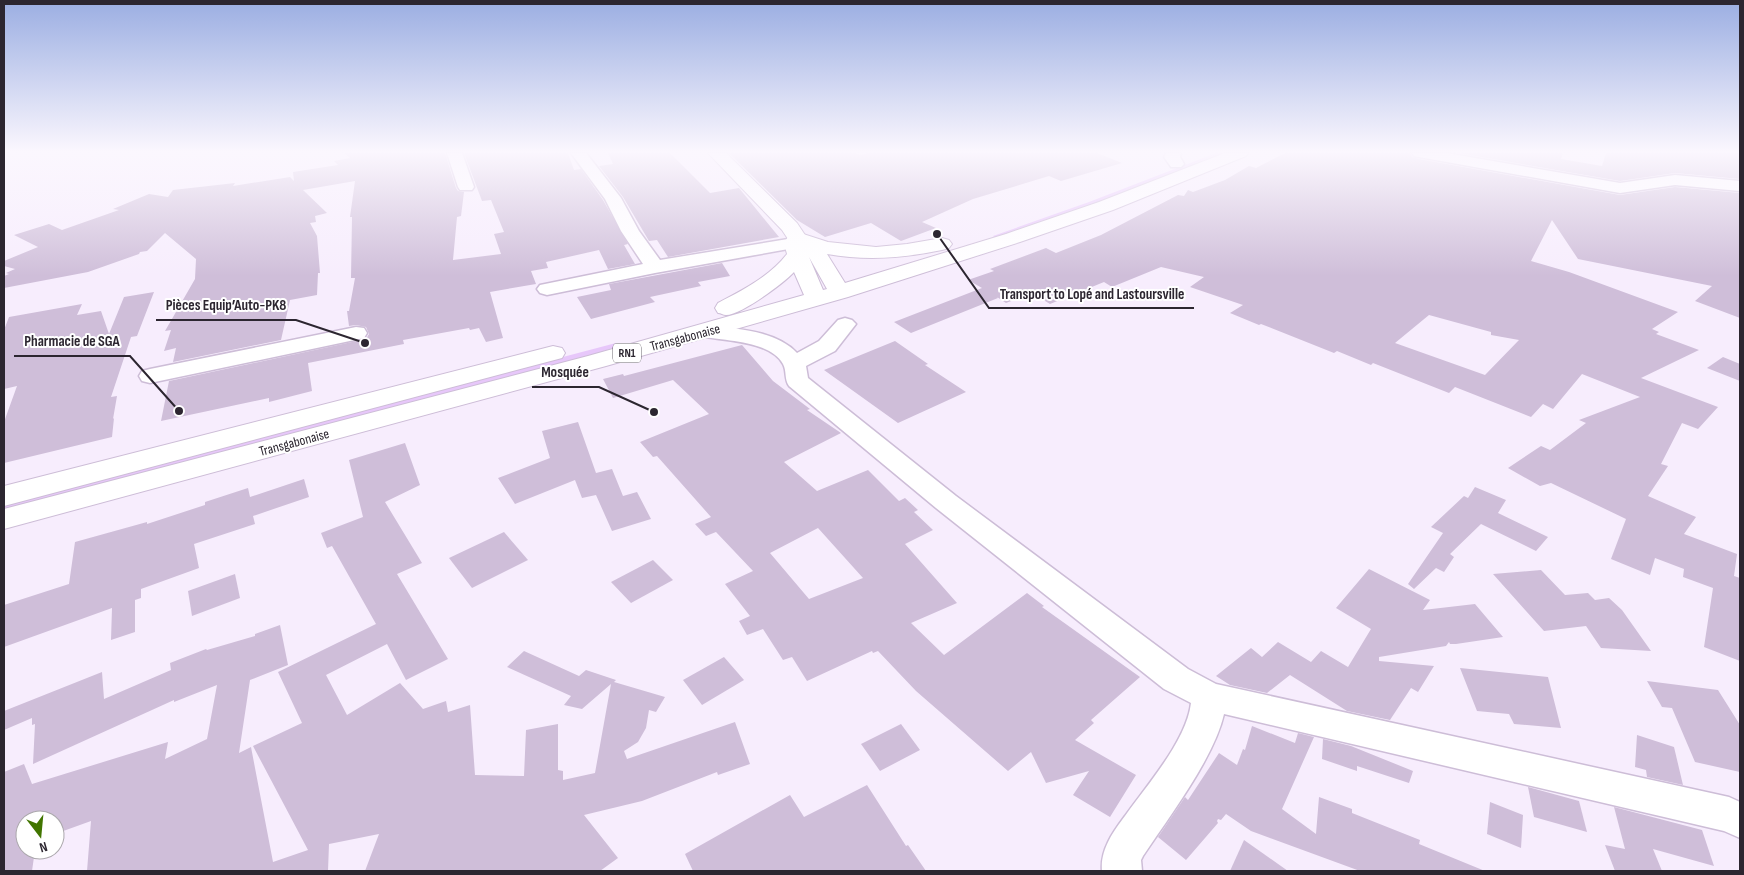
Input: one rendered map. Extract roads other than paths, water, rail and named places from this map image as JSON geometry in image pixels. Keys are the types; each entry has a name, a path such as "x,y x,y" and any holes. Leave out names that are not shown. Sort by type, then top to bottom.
{"main road":[{"path":"757,194 790,227 824,290"},
{"name":"Transgabonaise","path":"4,519 707,331 975,237 1086,194"},
{"name":"Transgabonaise","path":"4,496 726,308 824,290 1022,235 1135,194"},
{"path":"800,245 881,254 911,251 975,237"},
{"path":"726,308 769,284 785,271 800,245"}],"street":[{"path":"610,194 630,231 655,267"},
{"path":"547,289 655,267 800,245"},
{"path":"794,363 827,346 845,324"},
{"path":"707,331 757,339 778,348 794,363 797,381 938,496 1176,679 1210,696 1729,815 1740,820"},
{"path":"150,376 356,333"},
{"path":"1122,871 1121,859 1129,843 1194,746 1204,727 1209,712 1210,696"}],"place":[{"name":"Transport to Lopé and Lastoursville","path":"937,234"},
{"name":"Pièces Equip’Auto-PK8","path":"365,343"},
{"name":"Pharmacie de SGA","path":"179,411"},
{"name":"Mosquée","path":"654,412"}]}
